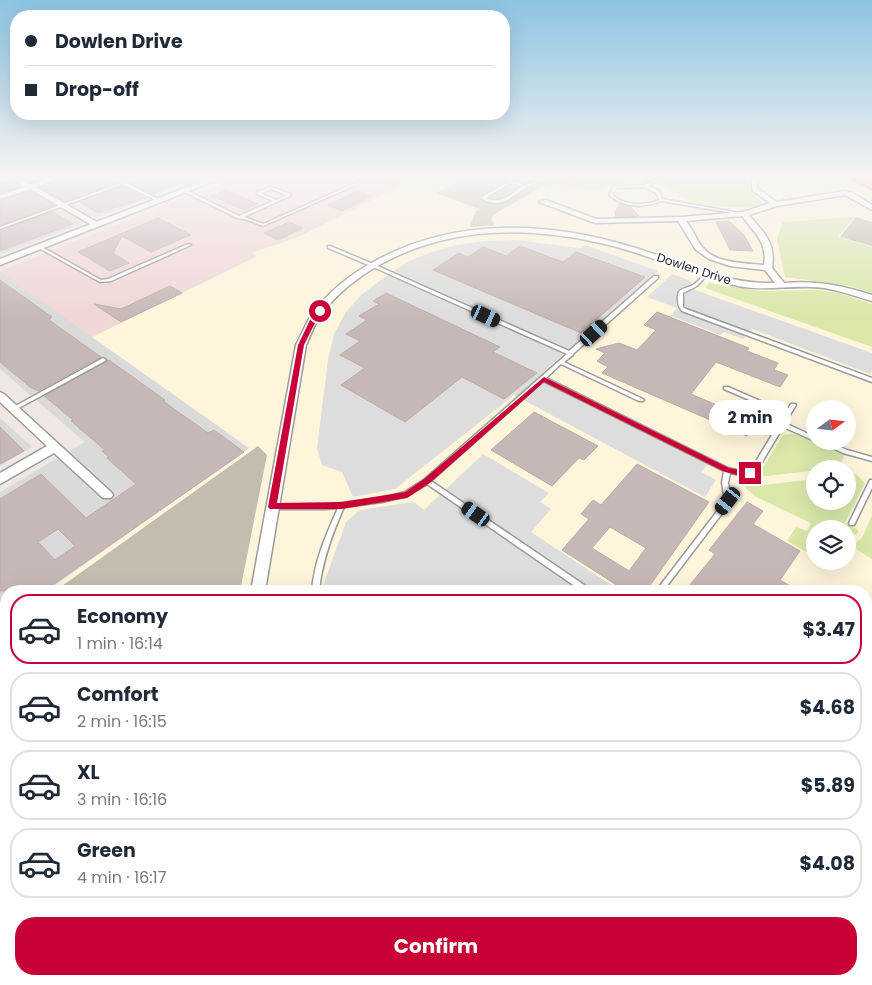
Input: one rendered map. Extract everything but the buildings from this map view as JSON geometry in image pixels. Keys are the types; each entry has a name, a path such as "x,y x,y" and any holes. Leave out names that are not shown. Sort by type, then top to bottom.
{"street":[{"path":"0,262 98,225"},
{"path":"686,225 704,254 738,264 768,268 782,286"},
{"path":"753,225 769,246 771,256 768,268"},
{"name":"Dowlen Drive","path":"259,585 301,345 313,320 326,302 346,283 372,265 408,246 442,235 486,230 559,233 611,243 742,284 826,286 872,298"},
{"path":"0,396 107,495"},
{"path":"0,479 56,447"}],"lane":[{"path":"39,247 100,281 109,280 189,245"},
{"path":"329,247 570,354"},
{"path":"706,274 694,286 686,287 682,290 680,294 681,307 684,310 872,380"},
{"path":"272,507 342,506 407,494 427,481 544,379 656,277"},
{"path":"13,409 103,360"},
{"path":"562,362 640,400"},
{"path":"544,379 727,470 745,474 754,470 793,405"},
{"path":"726,388 787,414"},
{"path":"781,424 806,435"},
{"path":"841,450 872,459"},
{"path":"664,585 728,501 725,483 727,470"},
{"path":"427,481 578,585"},
{"path":"853,520 872,482"},
{"path":"316,585 328,538 342,506"}],"shaded area":[{"path":"0,225 78,225 0,255"},
{"path":"117,225 322,225 298,237 251,253 257,256 92,337 0,271"},
{"path":"322,225 872,225 872,585 55,585 249,448 92,337 256,257 250,253 298,237"},
{"path":"471,225 495,225 470,227"},
{"path":"850,225 872,225 872,246 840,237"},
{"path":"515,240 580,248 585,245 658,271 541,374 712,459 701,472 716,480 705,497 514,395 395,489 353,497 342,472 322,465 317,448 328,360 334,334 346,312 361,295 409,261 455,245"},
{"path":"0,271 250,448 56,585 0,585 0,492 85,442 0,369"},
{"path":"672,274 689,280 695,290 872,353 872,371 870,374 752,329 743,339 724,332 721,335 671,316 677,308 647,297"},
{"path":"0,418 32,447 0,466"},
{"path":"258,446 267,455 241,585 63,585"},
{"path":"483,454 549,493 540,502 551,509 531,532 611,585 323,585 346,522 360,510 414,502 424,510"}],"green space":[{"path":"782,225 848,225 838,237 872,247 872,293 851,286 785,277 777,239"},
{"path":"709,283 760,291 818,290 839,293 872,304 872,347 705,288"},
{"path":"791,434 806,437 806,450 836,450 845,454 842,460 806,460 806,472 757,477 783,435"},
{"path":"856,474 865,483 856,501"},
{"path":"806,480 806,510 852,510 846,520 806,521 756,497 741,484 763,485"},
{"path":"872,515 872,559 856,549 856,542 862,538"},
{"path":"796,527 806,531 806,552 787,541"}],"route":[{"path":"320,311 313,320 301,345 272,507 342,506 407,494 427,481 544,379 727,470 737,473 750,473"}]}
